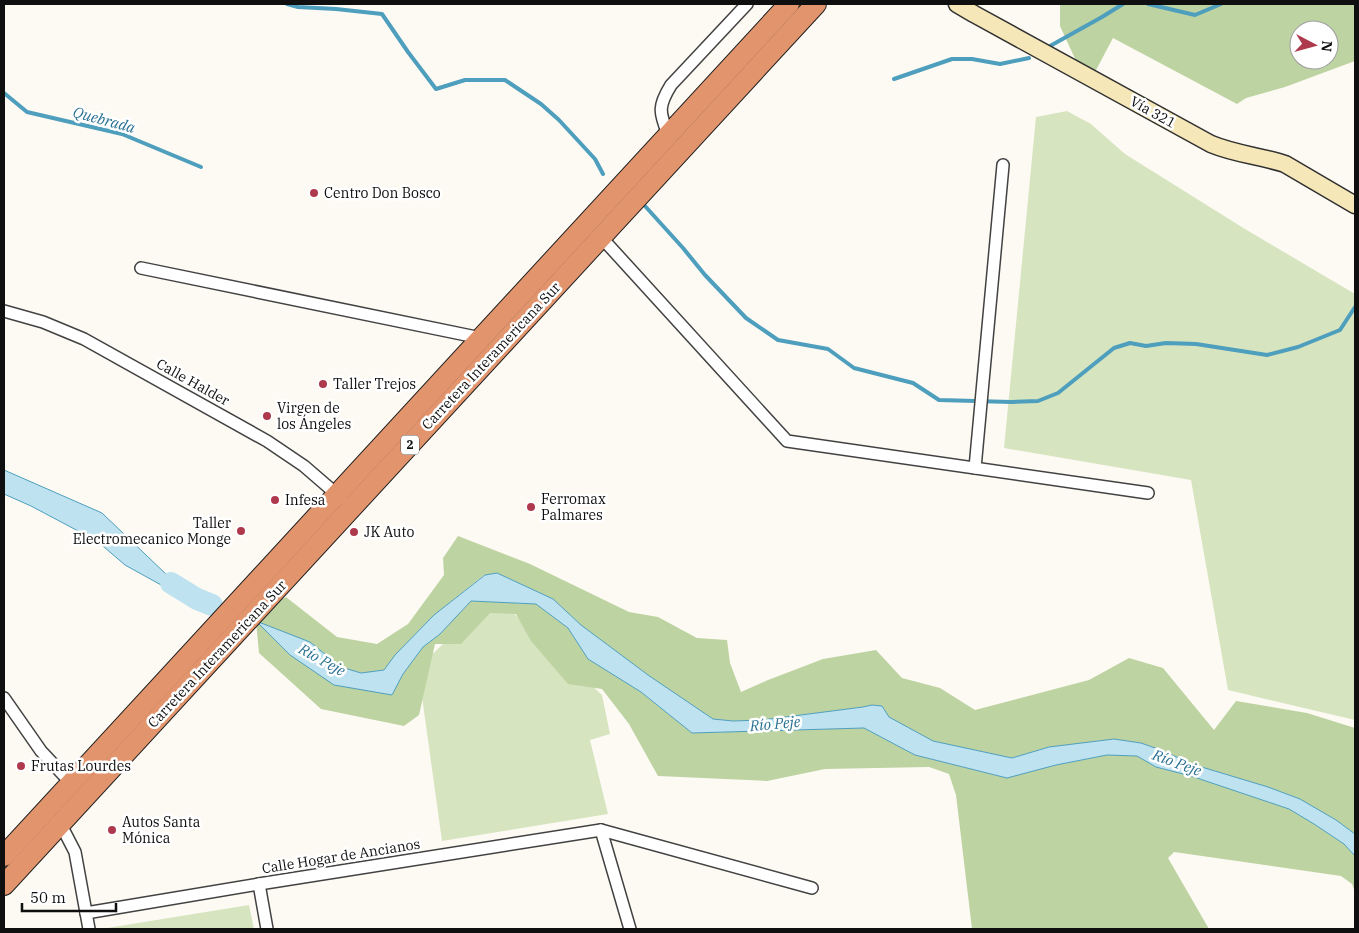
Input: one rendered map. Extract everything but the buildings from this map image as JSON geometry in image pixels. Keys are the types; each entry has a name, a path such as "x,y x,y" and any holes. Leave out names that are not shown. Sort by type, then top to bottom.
{"highway":[{"name":"Carretera Interamericana Sur","path":"8,851 789,4"},
{"name":"Carretera Interamericana Sur","path":"4,885 816,4"}],"street":[{"path":"668,134 661,117 661,106 664,96 671,85 747,4"},
{"name":"Vía 321","path":"956,4 1211,144 1285,164 1355,203"},
{"path":"975,468 1003,165"},
{"path":"601,237 787,441 1148,493"},
{"path":"141,268 481,338"},
{"name":"Calle Halder","path":"4,311 43,322 84,338 267,441 304,466 353,507"},
{"path":"4,698 41,751 71,783"},
{"path":"88,929 75,852 60,823 68,800 91,775 97,755"},
{"path":"8,851 26,846 42,829 52,824 60,823"},
{"path":"601,830 812,888"},
{"path":"601,830 630,929"},
{"name":"Calle Hogar de Ancianos","path":"86,913 601,830"},
{"path":"259,884 268,929"}],"green space":[{"path":"1060,4 1355,4 1355,61 1339,67 1339,20 1289,20 1289,70 1331,70 1285,87 1246,98 1237,104 1113,38 1095,72 1077,63 1060,26"},
{"path":"1067,111 1091,124 1125,154 1245,229 1355,294 1355,720 1228,690 1191,480 1004,448 1036,117"},
{"path":"458,536 530,564 629,612 658,617 697,638 727,640 730,663 741,692 823,659 876,650 902,678 940,688 975,710 1089,680 1129,658 1163,668 1214,730 1236,701 1307,713 1355,728 1355,834 1336,820 1300,799 1268,787 1195,765 1141,743 1114,739 1049,747 1012,758 933,741 889,717 882,706 872,705 762,720 733,721 713,719 648,675 581,625 553,599 497,573 484,575 434,615 395,655 384,670 361,673 341,667 310,642 257,622 392,695 403,674 423,647 440,634 471,601 536,604 568,628 588,659 641,692 692,733 864,728 915,755 1007,778 1056,765 1107,755 1137,756 1156,767 1191,776 1289,809 1314,824 1344,844 1355,856 1355,892 1352,884 1341,876 1174,852 1168,858 1209,929 972,929 956,795 949,774 929,767 825,769 767,781 658,776 629,724 602,689 568,684 531,641 516,614 490,613 461,644 435,644 419,715 404,726 321,709 259,653 256,621 270,605 286,597 337,637 377,644 408,624 444,575 443,558"},
{"path":"494,595 602,695 610,734 590,740 608,814 442,841 418,668"},
{"path":"249,905 254,929 101,929"}],"water":[{"path":"4,470 102,513 168,576 190,584 197,599 181,596 125,565 97,541 4,494"},
{"path":"497,573 553,599 581,625 648,675 713,719 733,721 762,720 872,705 882,706 889,717 933,741 1012,758 1049,747 1114,739 1141,743 1195,765 1268,787 1300,799 1336,820 1355,834 1355,856 1344,844 1289,809 1191,776 1156,767 1137,756 1107,755 1056,765 1007,778 915,755 864,728 692,733 641,692 588,659 568,628 536,604 471,601 440,634 423,647 403,674 392,695 334,685 290,655 256,621 310,642 341,667 361,673 384,670 395,655 434,615 485,575"}],"waterway":[{"path":"287,4 298,7 382,14 436,89 465,80 505,80 541,104 559,120 595,159 603,174"},
{"path":"1050,46 1123,4"},
{"path":"1148,4 1195,15 1221,4"},
{"path":"894,79 952,59 972,59 1000,64 1029,58"},
{"name":"Quebrada","path":"4,93 27,112 122,134 201,167"},
{"path":"645,206 705,275 746,318 778,340 828,349 854,368 913,383 939,400 1038,401 1058,393 1114,348 1130,343 1146,346 1166,343 1196,344 1267,355 1298,347 1340,330 1355,307"},
{"name":"Río Peje","path":"171,583 197,599 212,605"}],"place":[{"name":"Centro Don Bosco","path":"314,193"},
{"name":"Taller Trejos","path":"323,384"},
{"name":"Virgen de los Ángeles","path":"267,416"},
{"name":"Infesa","path":"275,500"},
{"name":"Ferromax Palmares","path":"531,507"},
{"name":"Taller Electromecanico Monge","path":"241,531"},
{"name":"JK Auto","path":"354,532"},
{"name":"Frutas Lourdes","path":"21,766"},
{"name":"Autos Santa Mónica","path":"112,830"}]}
